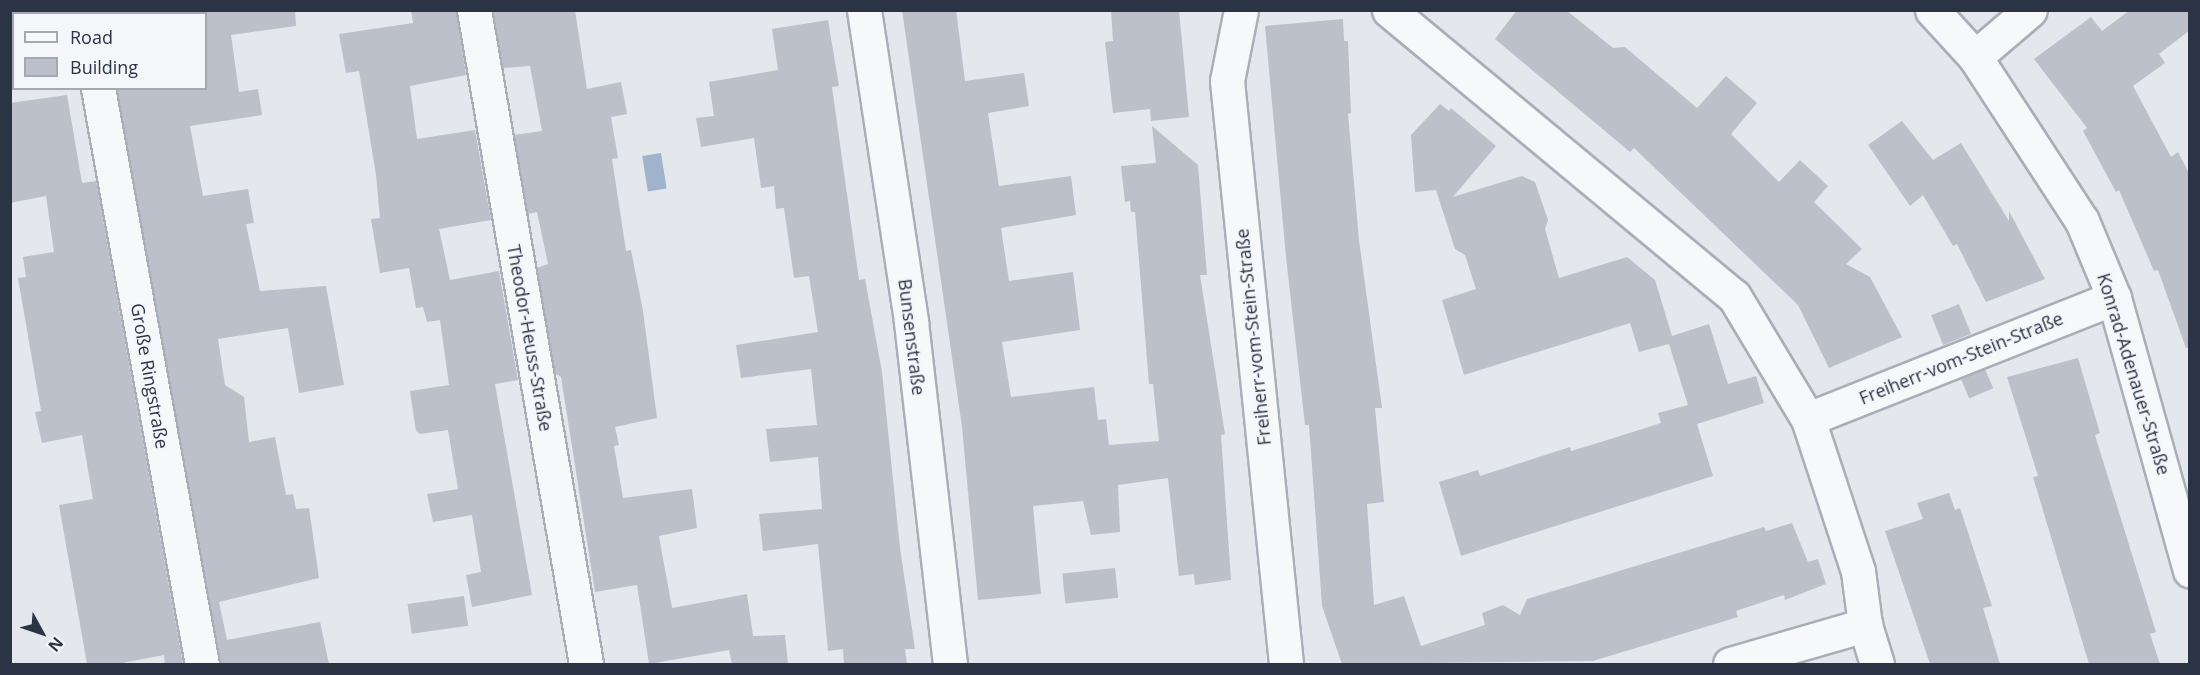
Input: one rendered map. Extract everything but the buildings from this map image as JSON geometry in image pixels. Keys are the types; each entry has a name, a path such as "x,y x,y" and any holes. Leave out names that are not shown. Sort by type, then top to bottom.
{"street":[{"name":"Theodor-Heuss-Straße","path":"474,10 586,664"},
{"name":"Bunsenstraße","path":"864,10 911,322 950,664"},
{"name":"Freiherr-vom-Stein-Straße","path":"1241,10 1227,81 1286,664"},
{"path":"1389,10 1734,296 1808,419 1858,571 1865,625 1877,664"},
{"name":"Konrad-Adenauer-Straße","path":"1932,10 1975,57 2082,221 2114,298 2179,484 2190,571"},
{"path":"1975,57 2030,10"},
{"name":"Große Ringstraße","path":"98,90 202,664"},
{"name":"Freiherr-vom-Stein-Straße","path":"1808,419 2114,298"},
{"path":"1730,664 1865,625"}],"water":[{"path":"661,153 667,189 648,192 642,156"}]}
